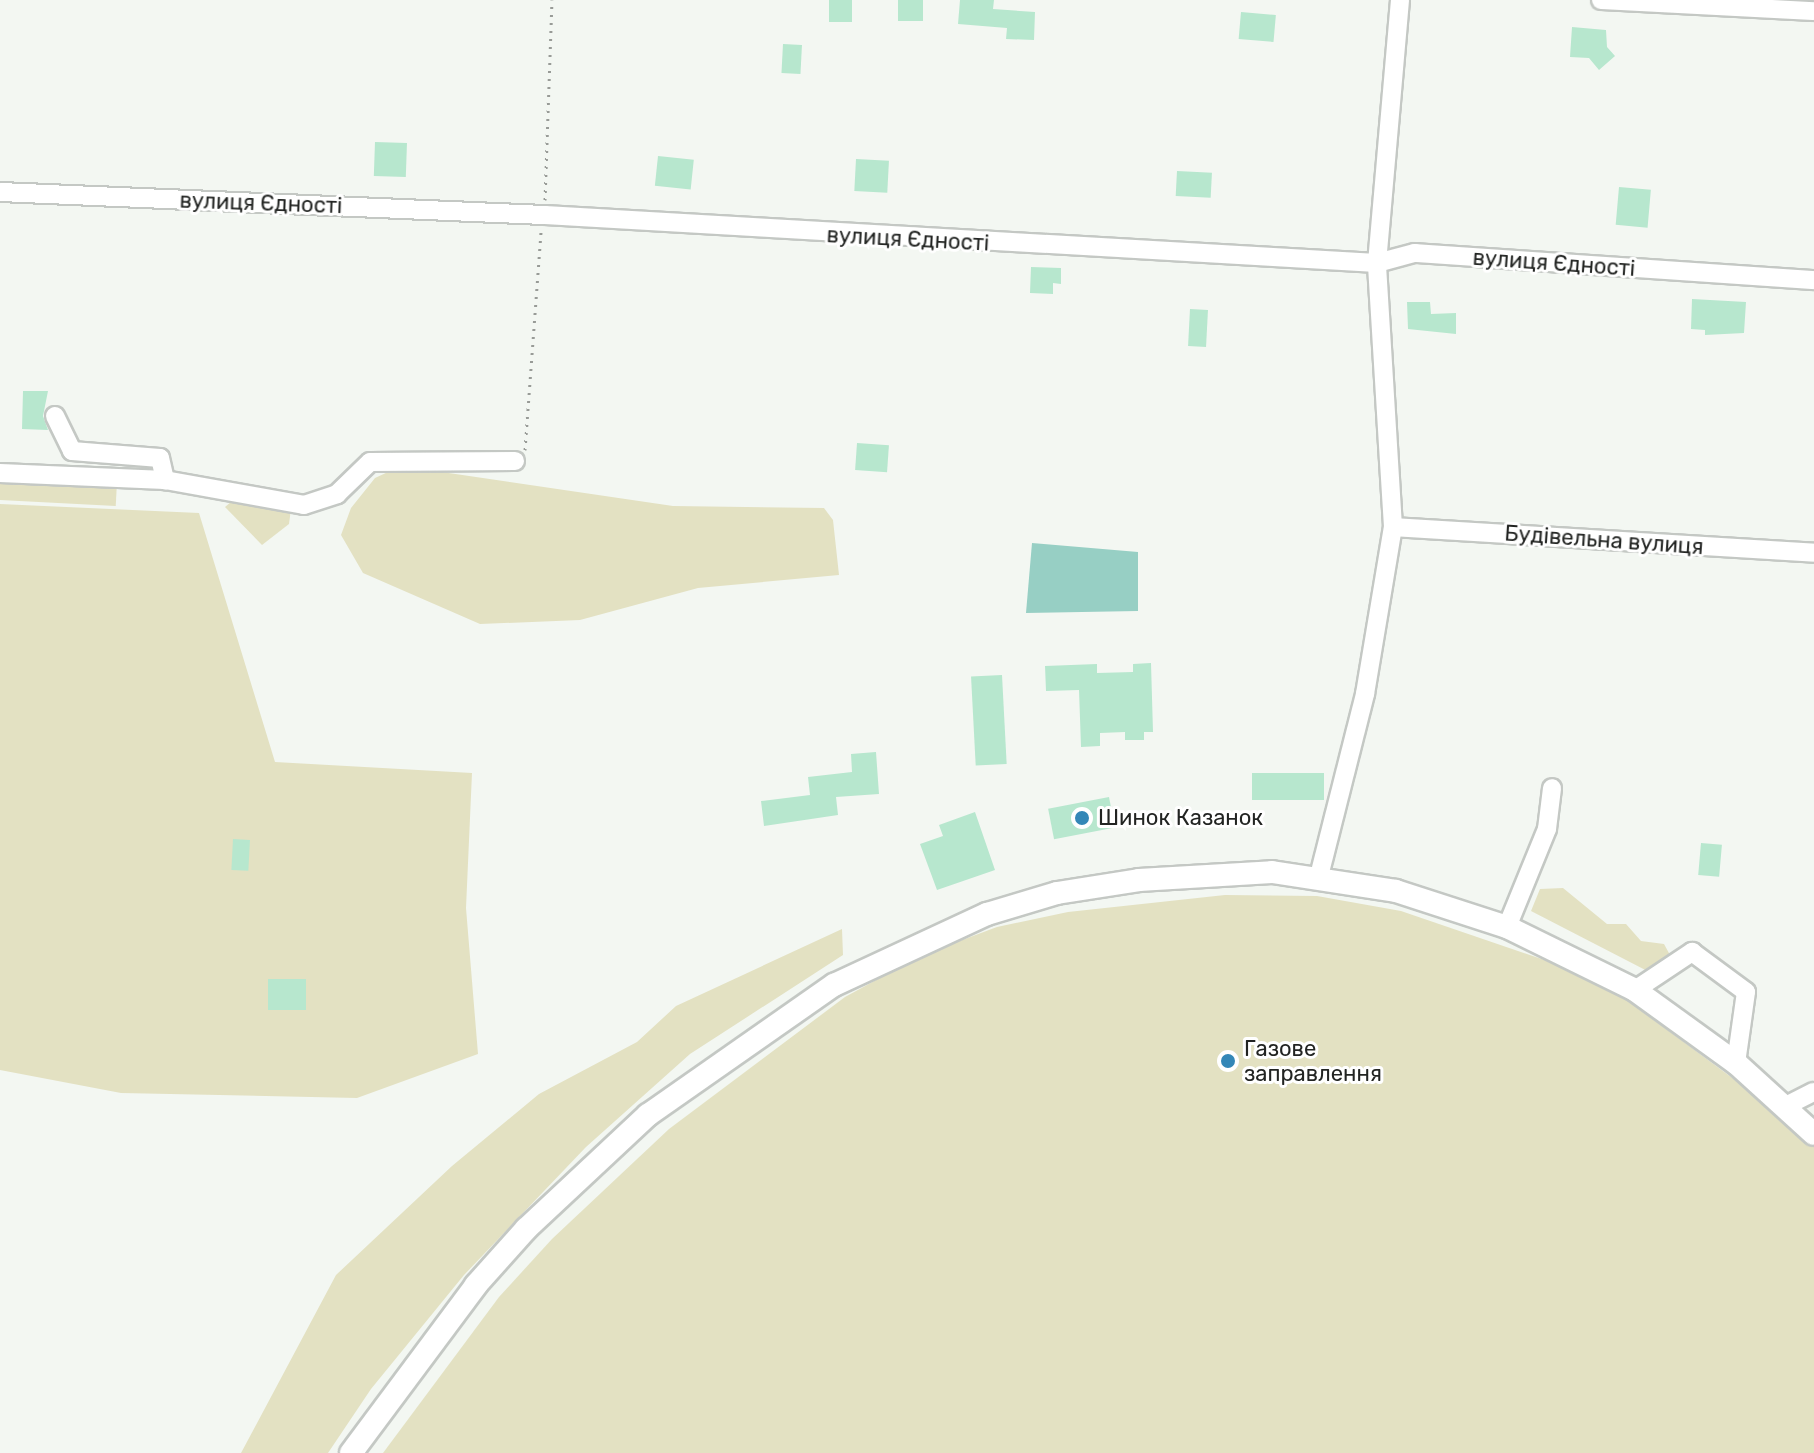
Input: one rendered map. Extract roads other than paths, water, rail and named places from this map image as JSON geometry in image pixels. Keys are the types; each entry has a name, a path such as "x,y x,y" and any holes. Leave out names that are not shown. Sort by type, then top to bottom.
{"main road":[{"path":"351,1453 476,1285 590,1167 703,1072 834,985 987,914 1057,893 1216,873 1319,876 1396,891 1507,927 1635,990 1736,1063 1814,1134"}],"street":[{"path":"1319,876 1365,694 1393,527 1377,263 1400,0"},
{"path":"1601,0 1814,11"},
{"name":"вулиця Єдності","path":"0,192 545,215 1377,263 1415,253 1814,280"},
{"path":"55,416 72,451 160,458 165,480"},
{"path":"0,473 165,480 304,505 337,494 370,462 515,461"},
{"name":"Будівельна вулиця","path":"1393,527 1814,553"},
{"path":"1507,927 1547,829 1552,788"},
{"path":"1635,990 1692,952 1746,992 1736,1063"},
{"path":"1786,1106 1813,1092"}],"water":[{"path":"1032,543 1138,552 1138,611 1026,613"}],"place":[{"name":"Шинок Казанок","path":"1082,818"},
{"name":"Газове заправлення","path":"1228,1061"}]}
